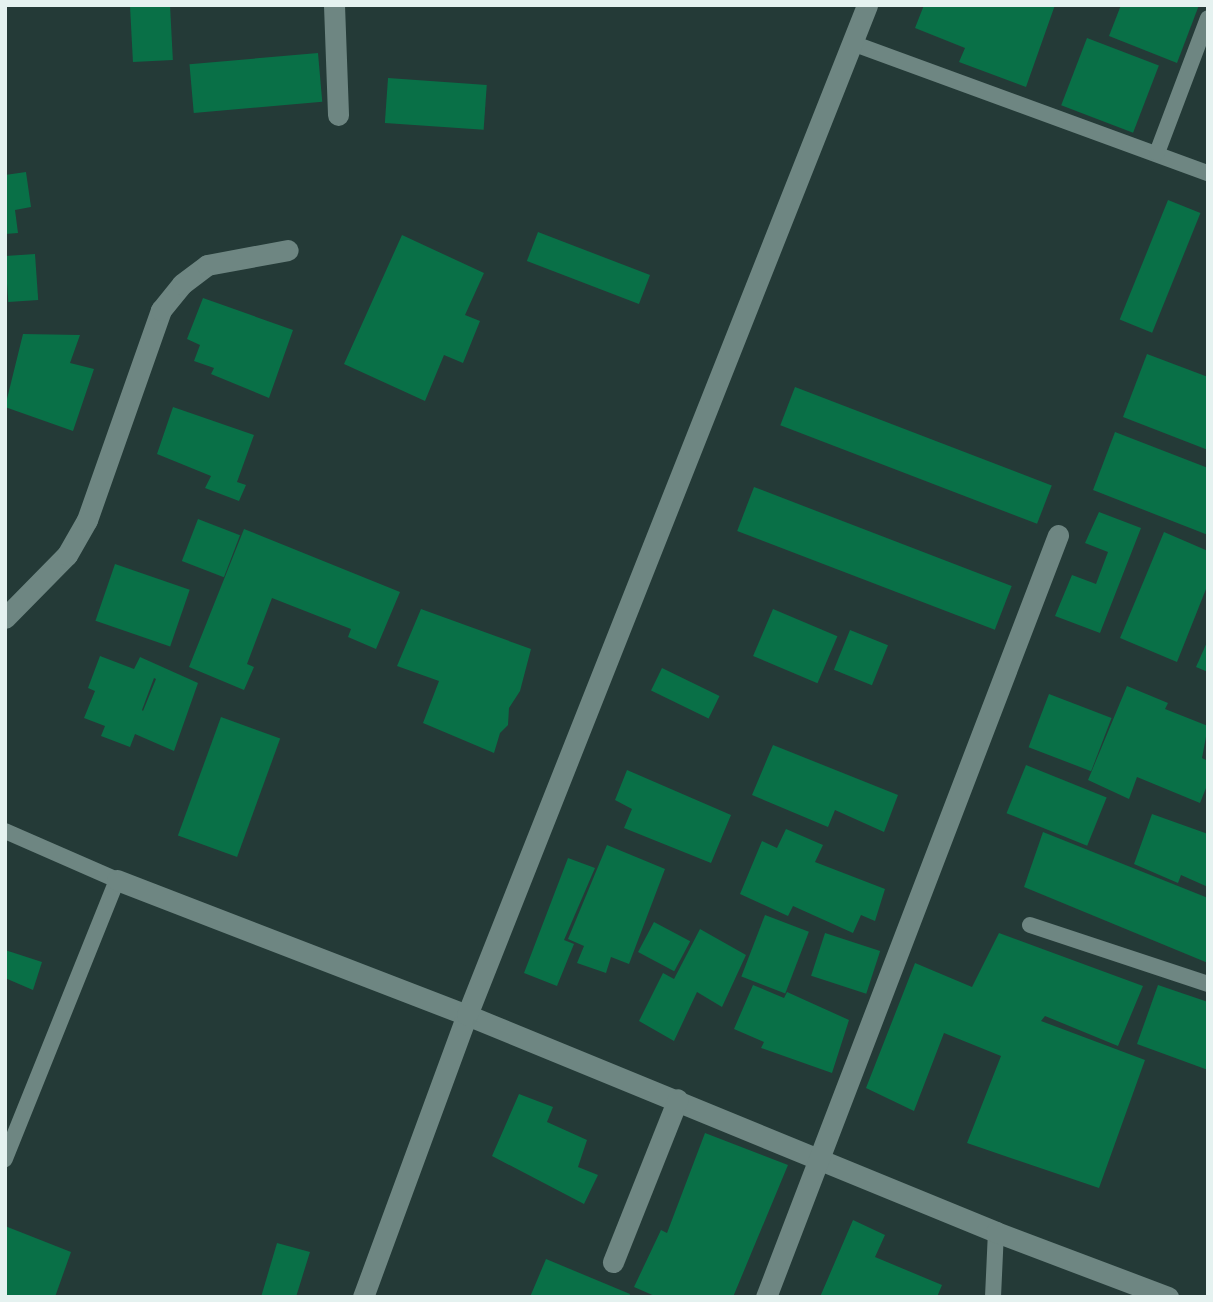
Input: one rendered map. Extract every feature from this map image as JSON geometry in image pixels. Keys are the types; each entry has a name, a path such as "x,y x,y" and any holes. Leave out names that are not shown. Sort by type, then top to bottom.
{"street":[{"path":"334,5 338,115"},
{"path":"363,1297 467,1015 867,5"},
{"path":"5,618 67,555 87,520 161,310 182,284 208,265 288,250"},
{"path":"766,1297 1058,535"},
{"path":"117,880 467,1015 678,1099 996,1232 1168,1297"},
{"path":"612,1262 678,1099"}],"lane":[{"path":"1157,153 1208,18"},
{"path":"852,43 1208,173"},
{"path":"5,831 117,880 5,1159"},
{"path":"1030,925 1208,984"},
{"path":"993,1297 996,1232"}],"building":[{"path":"170,5 173,60 133,62 130,7"},
{"path":"924,5 1055,5 1026,87 959,62 965,48 915,28"},
{"path":"1121,5 1199,5 1177,63 1109,36"},
{"path":"1087,38 1159,66 1133,133 1061,105"},
{"path":"318,53 322,102 194,113 189,64"},
{"path":"388,78 487,85 484,130 385,123"},
{"path":"26,172 31,207 15,210 18,233 5,234 5,175"},
{"path":"1168,200 1200,213 1152,333 1120,320"},
{"path":"538,232 650,275 639,304 527,261"},
{"path":"402,235 484,273 465,315 480,321 463,363 444,355 425,401 344,364"},
{"path":"35,254 38,300 8,302 5,256"},
{"path":"203,298 293,330 269,398 211,374 214,368 194,361 200,345 187,339"},
{"path":"23,334 80,335 70,363 94,369 73,431 5,407"},
{"path":"1147,354 1208,377 1208,450 1123,417"},
{"path":"795,387 1052,486 1037,524 780,425"},
{"path":"173,407 254,435 237,482 246,485 239,501 205,488 211,476 157,454"},
{"path":"1115,432 1208,468 1208,535 1093,490"},
{"path":"754,487 1012,586 995,630 737,531"},
{"path":"1099,512 1141,528 1100,633 1055,616 1072,575 1096,584 1108,552 1085,543"},
{"path":"198,519 240,535 224,577 182,561"},
{"path":"244,529 400,592 376,649 348,637 351,629 272,598 247,664 254,667 244,690 189,667"},
{"path":"1164,532 1208,551 1208,584 1177,662 1120,638"},
{"path":"115,564 190,590 170,646 95,621"},
{"path":"421,609 531,649 520,691 509,708 508,725 500,733 494,753 423,723 439,681 397,666"},
{"path":"773,609 837,636 818,683 753,656"},
{"path":"850,630 888,645 872,685 834,670"},
{"path":"1208,640 1208,672 1196,667"},
{"path":"100,656 134,669 140,657 198,683 174,751 135,734 130,747 101,736 105,726 84,718 95,691 88,688","holes":["154,678 156,679 143,711"]},
{"path":"662,668 720,696 709,719 651,690"},
{"path":"1127,686 1168,703 1165,709 1208,726 1202,758 1208,761 1208,783 1200,803 1137,777 1129,799 1088,780"},
{"path":"1049,694 1112,718 1091,771 1029,747"},
{"path":"221,717 280,739 237,857 178,835"},
{"path":"773,745 898,795 884,832 835,810 828,827 752,795"},
{"path":"1026,765 1107,798 1087,846 1007,813"},
{"path":"627,770 731,815 711,863 624,828 632,809 615,800"},
{"path":"1152,814 1208,834 1208,887 1181,875 1178,883 1134,864"},
{"path":"786,829 823,845 815,862 885,889 875,921 861,915 853,933 793,906 788,916 740,894 762,841 777,848"},
{"path":"1043,832 1208,898 1208,963 1024,887"},
{"path":"607,845 665,869 629,964 611,957 606,973 577,963 584,946 568,939"},
{"path":"568,858 595,868 564,940 574,944 557,986 524,973"},
{"path":"765,915 809,932 785,993 741,977"},
{"path":"654,922 690,941 674,971 638,952"},
{"path":"700,929 746,955 722,1007 697,992 674,1041 639,1021 663,973 674,979"},
{"path":"825,933 880,951 866,994 811,976"},
{"path":"999,933 1143,986 1118,1046 1045,1016 1041,1021 1145,1060 1099,1188 967,1143 1001,1056 944,1033 914,1111 866,1088 915,963 972,987"},
{"path":"5,950 42,962 33,990 5,978"},
{"path":"753,985 784,998 787,992 849,1020 832,1073 761,1048 764,1042 734,1029"},
{"path":"1158,985 1208,1002 1208,1070 1137,1044"},
{"path":"519,1094 553,1107 547,1122 587,1140 578,1167 598,1175 584,1204 492,1156"},
{"path":"705,1133 788,1165 733,1297 657,1297 634,1287 661,1230 667,1233"},
{"path":"853,1220 885,1235 875,1257 942,1285 937,1297 820,1297"},
{"path":"5,1226 71,1252 55,1297 5,1297"},
{"path":"277,1243 310,1252 296,1297 261,1297"},
{"path":"546,1259 630,1294 629,1297 530,1297"}]}
